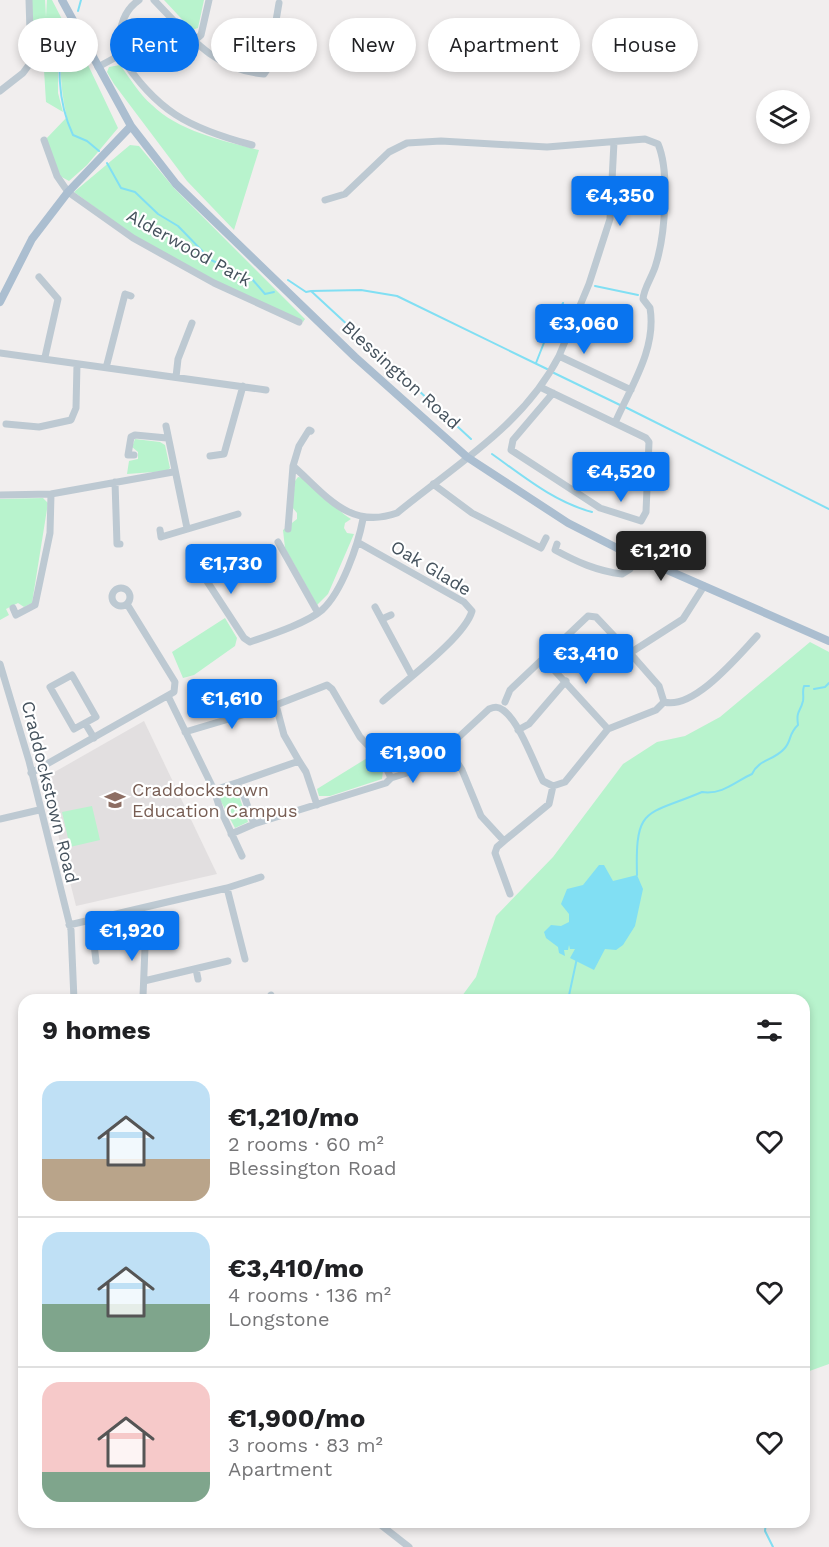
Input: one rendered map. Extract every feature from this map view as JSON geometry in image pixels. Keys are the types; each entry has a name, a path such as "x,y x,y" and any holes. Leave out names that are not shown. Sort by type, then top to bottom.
{"main road":[{"name":"Blessington Road","path":"62,0 72,18"},
{"name":"Blessington Road","path":"98,67 131,126 176,184 355,357 467,457 568,523 635,556 829,641"},
{"path":"0,302 32,239 68,192 131,126"}],"street":[{"path":"0,91 23,73 31,62 29,0"},
{"path":"125,18 132,4 139,0"},
{"path":"154,0 172,18"},
{"path":"199,37 209,0"},
{"path":"199,45 218,61 251,73 264,74 268,68 279,3"},
{"path":"98,67 110,60"},
{"path":"131,72 142,88 171,113 209,131 252,145"},
{"path":"325,200 345,194 388,152 407,143 441,141 548,147 645,139 658,144 664,158 663,217 657,261 643,299 650,308 650,337 645,357 615,423"},
{"path":"44,140 57,176 68,192"},
{"name":"Oak Glade","path":"363,519 380,519 397,513 499,433 540,387 553,368 590,284 610,219 614,142"},
{"name":"Alderwood Park","path":"68,192 133,238 193,271 299,322"},
{"path":"39,277 58,299 45,357"},
{"path":"106,368 125,294 131,296"},
{"path":"176,376 178,359 192,323"},
{"path":"0,353 10,356 45,357 77,364 266,390"},
{"path":"559,356 631,390"},
{"path":"6,424 39,427 71,420 76,408 77,364"},
{"path":"210,456 224,454 243,386"},
{"path":"540,387 553,393 646,438 649,442 646,512 641,521 600,508 511,450 513,440 553,393"},
{"path":"166,426 173,472 187,528"},
{"path":"288,529 293,466 298,446 309,430 311,431"},
{"path":"134,455 128,455 130,437 135,435 167,438"},
{"path":"197,566 247,641 318,613 334,594 359,543 363,519 344,511 293,466"},
{"path":"0,495 51,494 173,472"},
{"path":"115,482 117,544 120,544"},
{"path":"433,484 472,513 541,548 546,538"},
{"path":"13,608 16,615 35,605 50,534 51,494"},
{"path":"160,530 161,537 238,514"},
{"path":"278,542 318,613"},
{"name":"Oak Glade","path":"359,543 464,602 472,611 470,621 453,639 383,701"},
{"path":"557,544 555,550 581,564 606,572 622,574 630,569 635,556"},
{"path":"630,653 675,626 696,602 704,586"},
{"path":"31,773 174,692 176,686 127,604"},
{"path":"375,607 411,674"},
{"path":"382,620 391,615"},
{"path":"505,702 510,690 588,616 592,616 606,626 659,686 664,702"},
{"path":"664,702 674,704 701,690 757,636"},
{"path":"543,658 608,729"},
{"name":"Craddockstown Road","path":"0,664 31,773 69,925 73,948 74,994"},
{"path":"72,675 96,717 85,723 75,729 50,687 72,675"},
{"path":"518,730 530,724 566,681"},
{"path":"185,732 276,705 323,686 330,687 360,737 384,761 391,778"},
{"path":"168,696 214,790 242,856"},
{"path":"231,834 254,824 386,783 391,778 430,764 489,709 502,709 518,730 543,781 554,786 565,782 608,729 656,710 664,702"},
{"path":"276,705 284,735 306,772 317,805"},
{"path":"85,723 94,738"},
{"path":"447,748 462,770 481,816 504,841"},
{"path":"214,790 299,761"},
{"path":"239,782 254,824"},
{"path":"510,894 495,850 549,804 554,786"},
{"path":"0,819 39,810"},
{"path":"69,925 227,888 261,877"},
{"path":"227,888 245,959"},
{"path":"136,910 145,948 145,994"},
{"path":"91,920 96,961"},
{"path":"144,981 228,961"},
{"path":"196,969 198,979"},
{"path":"385,1528 409,1547"}],"shaded area":[{"name":"Craddockstown Education Campus","path":"144,721 217,874 76,906 44,778"}],"green space":[{"path":"31,0 45,0 46,17 47,0 52,0 61,18 32,18"},
{"path":"164,0 204,0 199,23 199,18 181,18"},
{"path":"109,67 110,72 125,72 147,101 175,122 202,134 259,150 234,230 187,181 114,84 107,72"},
{"path":"44,72 58,72 58,93 63,112 46,102"},
{"path":"61,72 91,72 118,128 87,165 69,181 58,175 45,140 67,117"},
{"path":"130,145 139,146 174,188 305,319 303,322 214,282 134,236 74,192"},
{"path":"135,439 160,442 165,445 170,468 167,471 127,474 129,461 138,459 138,452 132,447"},
{"path":"298,477 311,483 351,519 345,523 344,528 347,533 354,534 328,594 317,605 285,548 283,530 297,519 297,513 292,507 295,481"},
{"path":"43,498 48,503 32,603 24,607 18,603 6,609 9,615 0,620 0,499"},
{"path":"225,618 237,638 235,646 194,675 183,678 172,652"},
{"path":"810,642 829,652 829,1364 810,1371 810,994 463,994 476,977 496,916 553,857 623,764 657,742 685,736 720,717"},
{"path":"372,755 383,771 382,779 330,796 319,796 317,789"},
{"path":"237,790 248,822 235,828 217,794"},
{"path":"92,806 100,840 70,847 62,812"}],"water":[{"path":"599,865 604,865 613,881 637,875 643,889 635,926 623,945 616,950 605,949 594,970 570,958 575,949 570,949 569,945 568,950 564,950 565,956 559,953 558,947 546,938 544,932 551,925 561,926 569,922 569,914 561,904 567,889 583,885"}],"waterway":[{"path":"78,11 81,0"},
{"path":"60,72 61,96 73,135 87,141 99,151"},
{"path":"107,163 121,188 135,192 158,214 178,226 211,260 252,279 265,294 274,292"},
{"path":"288,280 306,292 311,291 471,439"},
{"path":"595,286 638,295"},
{"path":"311,291 361,290 397,296 547,369"},
{"path":"547,337 563,303"},
{"path":"536,363 545,340"},
{"path":"552,372 620,405"},
{"path":"625,407 829,509"},
{"path":"492,454 552,495 592,512"},
{"path":"814,689 825,687 829,683"},
{"path":"637,875 638,836 648,816 656,810 702,792 729,787 752,774 758,765 780,753 798,725 804,686 809,686"},
{"path":"569,994 577,958"},
{"path":"765,1528 773,1547"}],"place":[{"name":"Craddockstown Education Campus","path":"115,800"}]}
